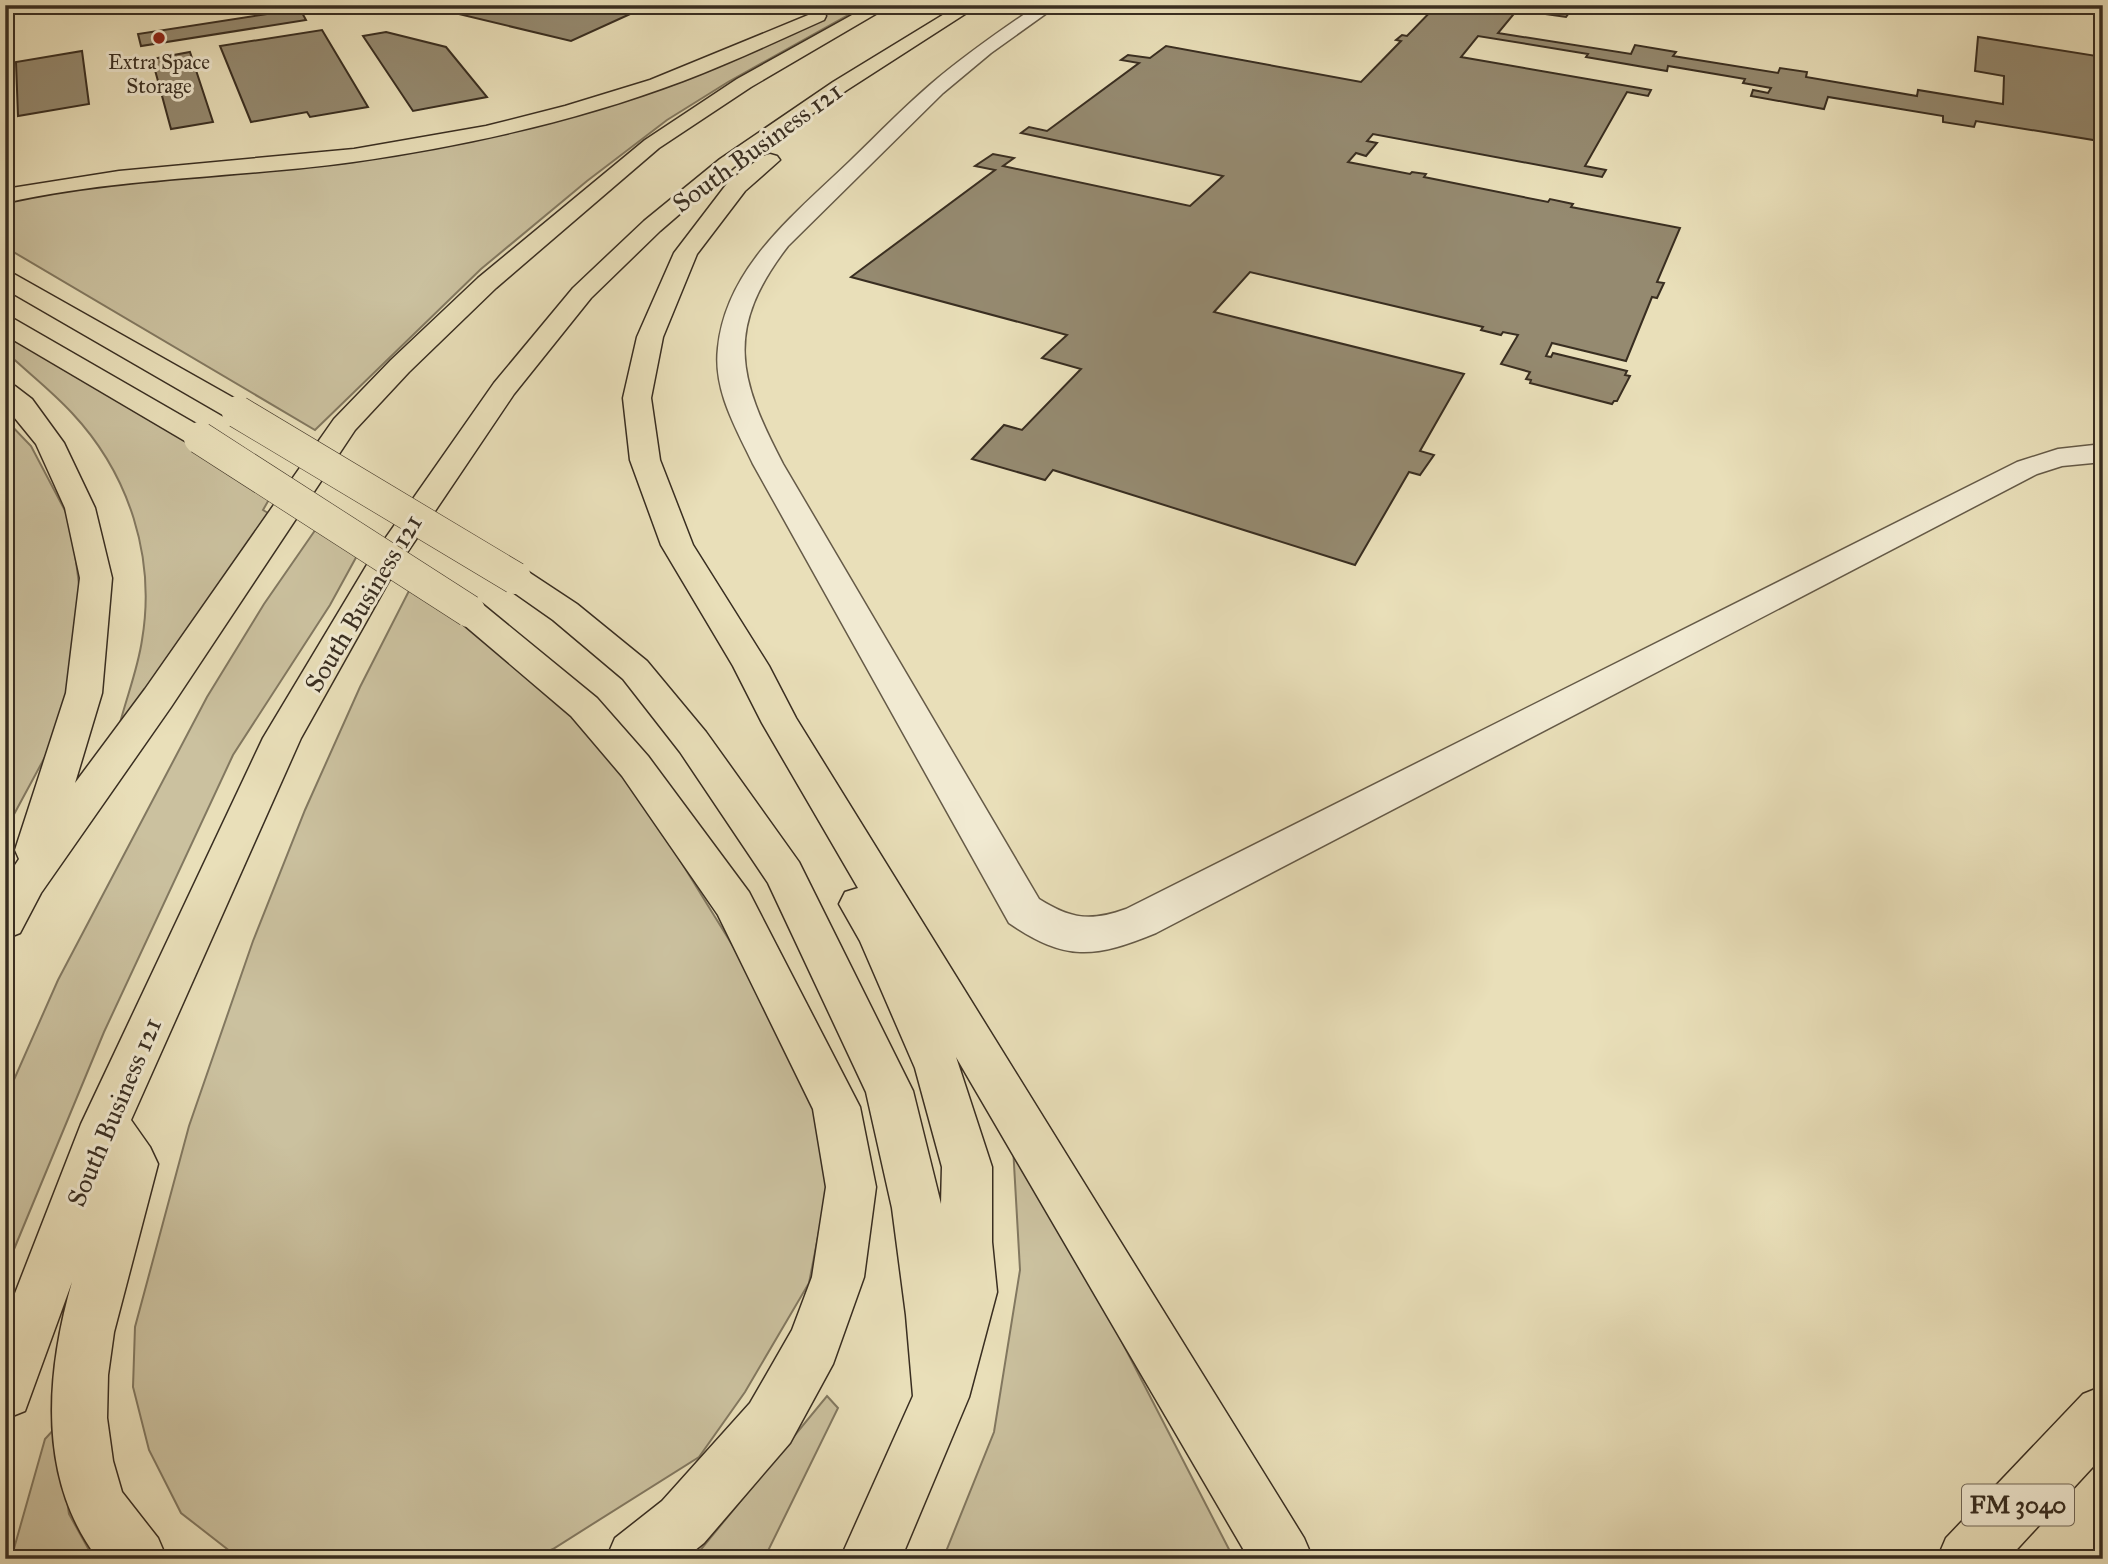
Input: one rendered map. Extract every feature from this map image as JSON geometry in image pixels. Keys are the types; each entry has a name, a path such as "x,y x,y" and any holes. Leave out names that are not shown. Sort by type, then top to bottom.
{"main road":[{"name":"South Business 121","path":"5,921 26,881 158,698 344,425 400,366 487,283 652,144 744,83 883,5"},
{"name":"South Business 121","path":"5,1391 105,1125 282,738 379,570 504,389 582,293 652,226 727,163 840,86 971,5"},
{"path":"5,195 89,179 229,170 312,161 481,132 539,119 657,84 830,11"},
{"path":"840,86 850,95 737,186 686,253 650,337 637,398 645,460 677,545 751,666 780,723 1283,1559"},
{"path":"5,279 238,412 515,579 565,612 635,670 694,742 784,874 888,1091 917,1208 933,1315 941,1397"},
{"path":"5,324 200,438 469,611 584,707 635,766 734,904 836,1107 851,1188 838,1277 814,1345 770,1423 683,1522 636,1559"},
{"path":"5,392 22,405 50,443 80,508 96,578 84,693 26,881"},
{"path":"780,723 774,745 777,766 878,933 938,1068 967,1167 966,1242 971,1292 941,1397 870,1559"},
{"path":"105,1125 133,1164 91,1309 79,1380 79,1438 97,1505 137,1559"},
{"name":"FM 3040","path":"1967,1559 2103,1414"}],"street":[{"path":"1050,5 985,50 936,89 780,241 746,289 734,326 732,365 734,387 768,464 1024,911 1039,921 1065,932 1089,937 1112,933 1141,921 2027,468 2058,458 2103,453"}],"shaded area":[{"path":"847,5 866,5 728,82 667,120 587,181 481,269 315,430 5,247 5,203 35,194 495,132 760,44"},
{"path":"5,329 271,496 263,510 268,513 126,722 120,723 140,650 145,609 145,578 134,518 109,463 92,437 64,405 5,351"},
{"path":"5,419 31,446 71,522 81,600 68,692 46,755 5,831"},
{"path":"318,526 359,552 330,605 233,755 104,1032 5,1271 5,1100 58,980 207,697 264,604"},
{"path":"414,581 569,700 641,797 799,1053 831,1170 809,1283 745,1392 699,1457 553,1549 530,1559 240,1559 181,1513 149,1450 133,1387 135,1327 189,1126 253,941 305,810 360,687"},
{"path":"1012,1129 1234,1559 943,1559 994,1432 1020,1270"},
{"path":"827,1396 838,1408 764,1559 693,1559"},
{"path":"56,1427 69,1514 94,1559 11,1559 45,1439"}],"building":[{"path":"454,5 650,5 571,41 442,10"},
{"path":"1437,5 1575,5 1566,17 1517,10 1498,33 1631,54 1635,45 1676,52 1673,56 1778,73 1780,68 1807,72 1806,77 1917,96 1918,90 2003,104 2004,76 1975,71 1978,37 2103,57 2103,155 2099,141 1976,121 1974,127 1943,122 1943,116 1828,97 1824,109 1751,96 1753,90 1768,93 1771,88 1743,83 1745,79 1668,66 1667,71 1586,57 1588,54 1478,36 1461,57 1651,90 1648,96 1627,92 1585,166 1606,170 1602,177 1373,134 1367,141 1377,143 1366,156 1356,153 1348,162 1410,174 1426,174 1424,177 1548,202 1550,199 1573,204 1571,207 1680,228 1657,282 1664,283 1657,298 1652,297 1626,361 1552,343 1546,356 1551,357 1553,353 1627,371 1625,375 1630,376 1617,401 1612,404 1530,383 1531,380 1526,379 1530,372 1501,364 1518,335 1503,332 1501,335 1481,330 1483,327 1250,272 1214,312 1464,374 1420,451 1434,455 1420,475 1409,472 1355,565 1053,470 1045,480 972,459 1004,425 1022,430 1081,369 1042,358 1067,335 851,277 995,170 975,166 993,154 1014,158 1003,166 1190,206 1223,176 1021,133 1029,127 1047,131 1139,63 1121,60 1128,55 1150,58 1166,46 1361,82 1401,41 1396,40 1402,35 1407,36"},
{"path":"300,9 306,20 141,46 138,34"},
{"path":"322,30 368,107 310,117 307,112 251,122 220,46"},
{"path":"386,32 446,47 487,97 413,111 363,36"},
{"path":"82,51 89,104 18,116 16,62"},
{"path":"190,52 213,122 171,129 152,59"}],"place":[{"name":"Extra Space Storage","path":"159,38"}]}
